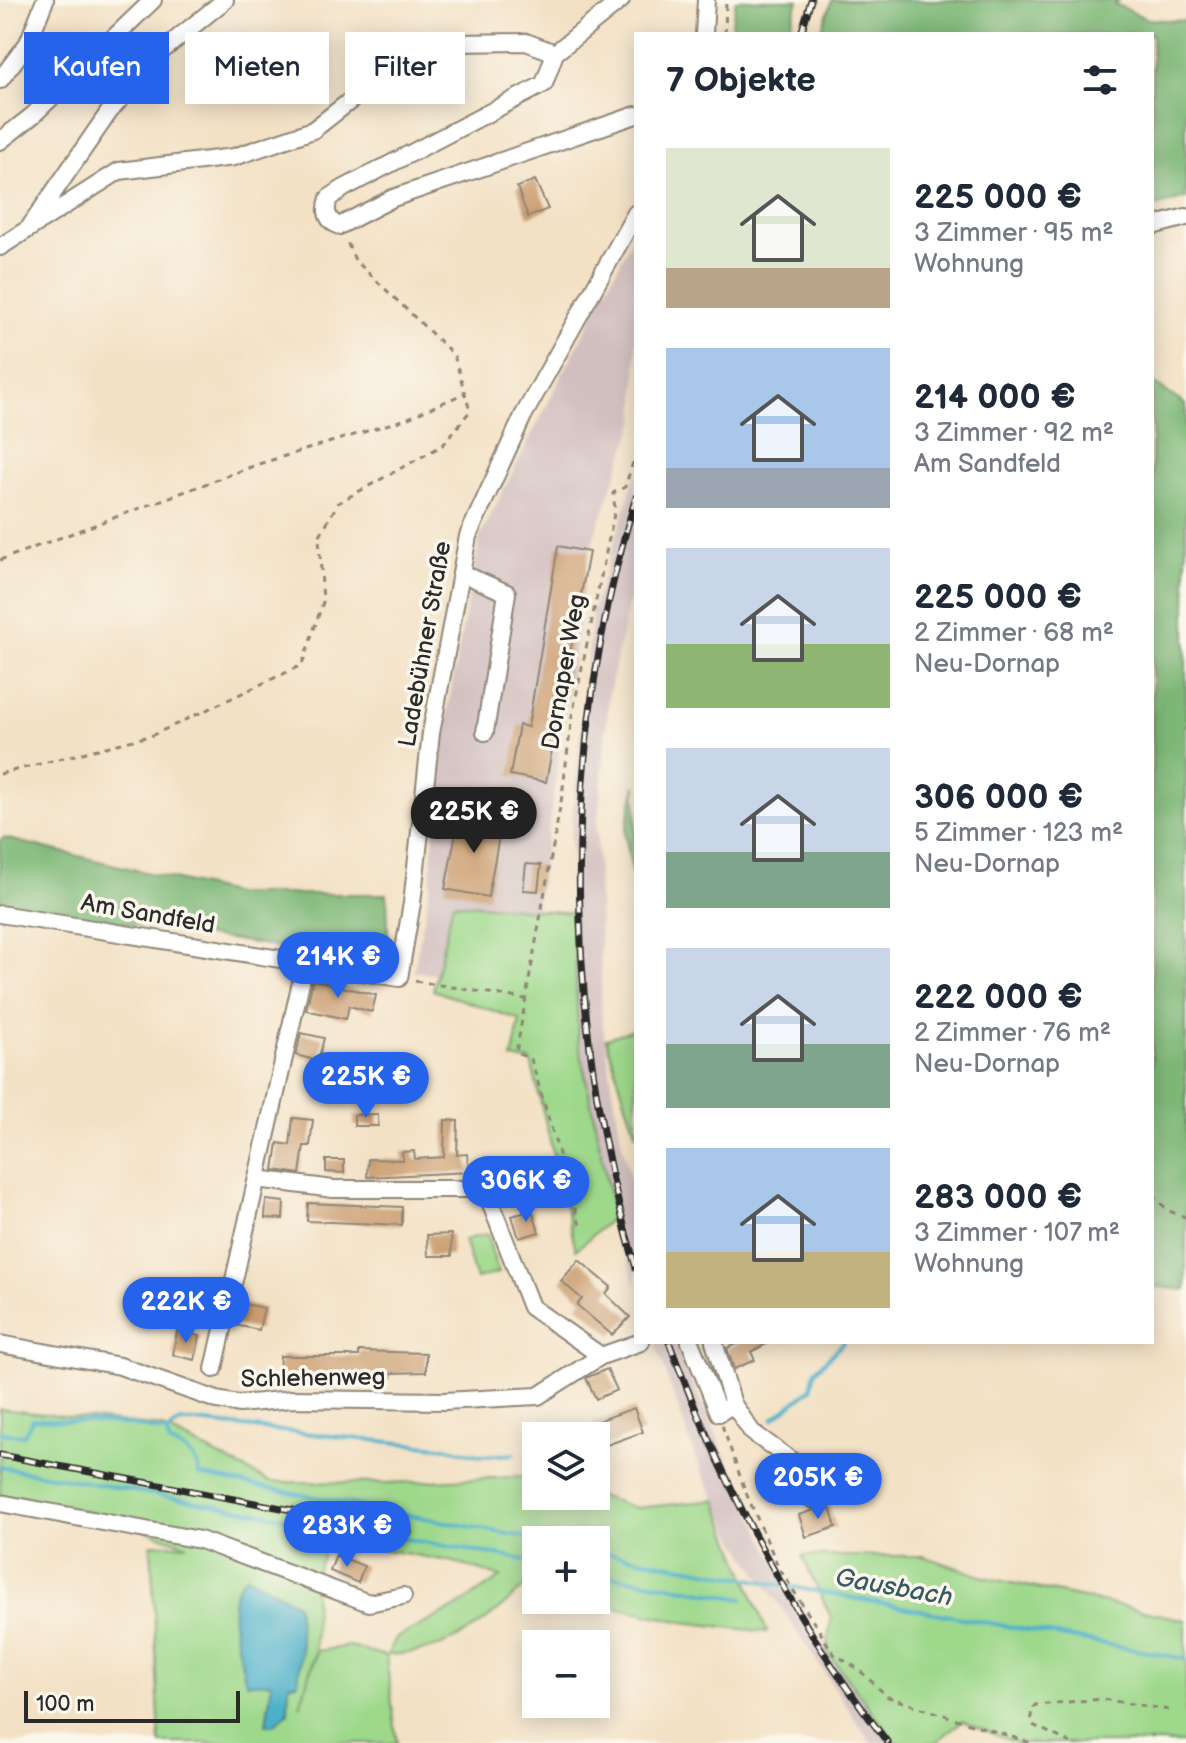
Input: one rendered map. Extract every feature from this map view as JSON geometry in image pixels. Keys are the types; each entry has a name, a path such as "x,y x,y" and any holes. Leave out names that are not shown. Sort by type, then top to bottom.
{"street":[{"path":"0,80 28,43 45,0"},
{"path":"0,141 32,116 153,0"},
{"path":"26,233 109,112 163,50 225,0"},
{"path":"621,0 555,53 544,84 329,198 326,213 331,222 339,226 393,198 634,116"},
{"path":"704,32 706,0"},
{"path":"0,247 119,171 234,157 313,130 382,76 458,43 526,42 555,53"},
{"name":"Ladebühner Straße","path":"399,978 412,903 431,733 468,536 523,416 634,217"},
{"path":"1154,225 1186,217"},
{"path":"461,573 507,593 485,732"},
{"name":"Am Sandfeld","path":"0,914 399,978"},
{"path":"214,1369 305,964"},
{"path":"257,1179 333,1189 485,1189 531,1307 601,1356 635,1344"},
{"name":"Schlehenweg","path":"0,1344 120,1366 217,1400 239,1404 292,1399 444,1401 538,1396 601,1356"},
{"path":"691,1344 726,1408 752,1432 799,1466 812,1499"},
{"path":"714,1344 726,1408"},
{"path":"0,1503 200,1540 369,1603 403,1596"}],"path":[{"path":"725,32 726,0"},
{"path":"0,774 153,735 302,665 323,602 319,537 338,503 443,445 470,411 454,355 355,260 339,226"},
{"path":"0,560 259,464 406,419 465,393"},
{"name":"Dornaper Weg","path":"525,999 562,796 574,701 615,509 613,493 625,487 634,459"},
{"path":"399,978 525,999 516,1053 531,1059 580,1225"},
{"path":"1154,1197 1169,1211 1186,1217"},
{"path":"726,1408 746,1493 779,1568 834,1654 857,1668 888,1697 1031,1743"},
{"path":"1071,1743 1033,1725 1031,1715 1035,1705 1102,1699 1169,1710"}],"shaded area":[{"path":"634,235 634,426 589,552 536,910 454,903 437,975 414,971 430,886 440,750 480,536"},
{"path":"634,480 634,579 609,693 597,831 602,1021 621,1138 634,1193 634,1281 603,1176 578,1039 571,832 592,613"},
{"path":"656,1344 675,1344 769,1550 827,1651 896,1743 871,1743 736,1540 697,1462"}],"green space":[{"path":"736,0 798,0 789,32 730,32"},
{"path":"832,0 1119,0 1115,4 1147,19 1186,21 1186,198 1154,207 1154,32 821,32"},
{"path":"1154,383 1186,405 1186,1290 1154,1286"},
{"path":"634,794 634,885 625,833"},
{"path":"4,838 235,894 387,894 389,964 0,904 0,840"},
{"path":"453,903 574,913 578,1039 614,1216 576,1250 531,1061 512,1059 520,1020 433,990"},
{"path":"634,1029 634,1129 606,1039"},
{"path":"487,1234 498,1273 476,1279 464,1240"},
{"path":"0,1409 162,1427 270,1482 387,1483 522,1477 522,1510 610,1510 610,1500 636,1508 716,1500 767,1632 683,1622 610,1606 610,1526 522,1526 522,1589 494,1614 463,1635 429,1649 387,1655 396,1638 453,1609 501,1577 454,1562 329,1540 314,1578 315,1652 300,1706 317,1651 349,1646 386,1656 397,1743 160,1743 151,1544 188,1545 72,1507 0,1495"},
{"path":"802,1556 923,1556 984,1577 1186,1620 1186,1743 1015,1743 962,1721 935,1743 896,1743 827,1651 831,1617"}],"water":[{"path":"246,1576 297,1604 301,1650 298,1683 289,1684 288,1712 274,1725 266,1724 272,1683 246,1683 236,1641 234,1598"}],"building":[{"path":"535,180 548,209 528,217 517,187"},
{"path":"558,546 589,552 546,782 510,775 519,725 528,727"},
{"path":"460,812 502,820 488,897 445,889"},
{"path":"526,864 541,865 538,891 523,890"},
{"path":"313,980 376,995 372,1012 349,1006 346,1019 306,1010"},
{"path":"301,1033 324,1038 318,1061 296,1055"},
{"path":"378,1114 378,1126 354,1126 354,1115"},
{"path":"293,1118 313,1120 310,1146 304,1146 300,1174 274,1170 278,1143 290,1145"},
{"path":"445,1120 458,1121 457,1155 467,1154 469,1172 367,1177 368,1159 403,1160 402,1152 414,1151 415,1159 444,1157"},
{"path":"326,1160 344,1160 344,1173 326,1172"},
{"path":"523,1172 528,1186 504,1195 498,1179"},
{"path":"266,1200 284,1202 283,1219 265,1218"},
{"path":"308,1203 402,1207 402,1225 307,1221"},
{"path":"532,1210 539,1232 519,1238 512,1216"},
{"path":"451,1234 452,1256 428,1256 427,1235"},
{"path":"579,1260 611,1287 606,1294 630,1317 612,1335 577,1305 582,1299 561,1281"},
{"path":"240,1303 264,1308 259,1330 235,1325"},
{"path":"177,1331 200,1336 195,1360 173,1355"},
{"path":"737,1344 766,1344 751,1352 755,1360 734,1369 727,1348"},
{"path":"359,1351 426,1353 426,1372 391,1373 391,1378 359,1378 359,1375 279,1376 280,1356 359,1356"},
{"path":"607,1369 617,1390 596,1399 586,1378"},
{"path":"634,1408 643,1432 610,1444 610,1422 595,1422"},
{"path":"829,1505 836,1527 806,1537 799,1515"},
{"path":"336,1555 364,1566 358,1583 330,1571"}],"waterway":[{"path":"773,1419 811,1389 815,1371 842,1344"},
{"name":"Gausbach","path":"0,1433 24,1435 33,1419 125,1424 166,1432 170,1444 186,1451 194,1459 199,1475 522,1537"},
{"path":"166,1432 181,1422 196,1422 449,1448 481,1456 515,1454"},
{"path":"0,1467 522,1560"},
{"name":"Gausbach","path":"610,1554 1186,1659"},
{"path":"610,1575 743,1599"}],"railway":[{"path":"802,32 811,0"},
{"path":"634,505 611,592 593,688 583,786 579,883 583,980 594,1077 612,1173 634,1260"},
{"path":"670,1344 713,1448 764,1551 822,1650 888,1743"},
{"path":"0,1455 409,1532"}]}
